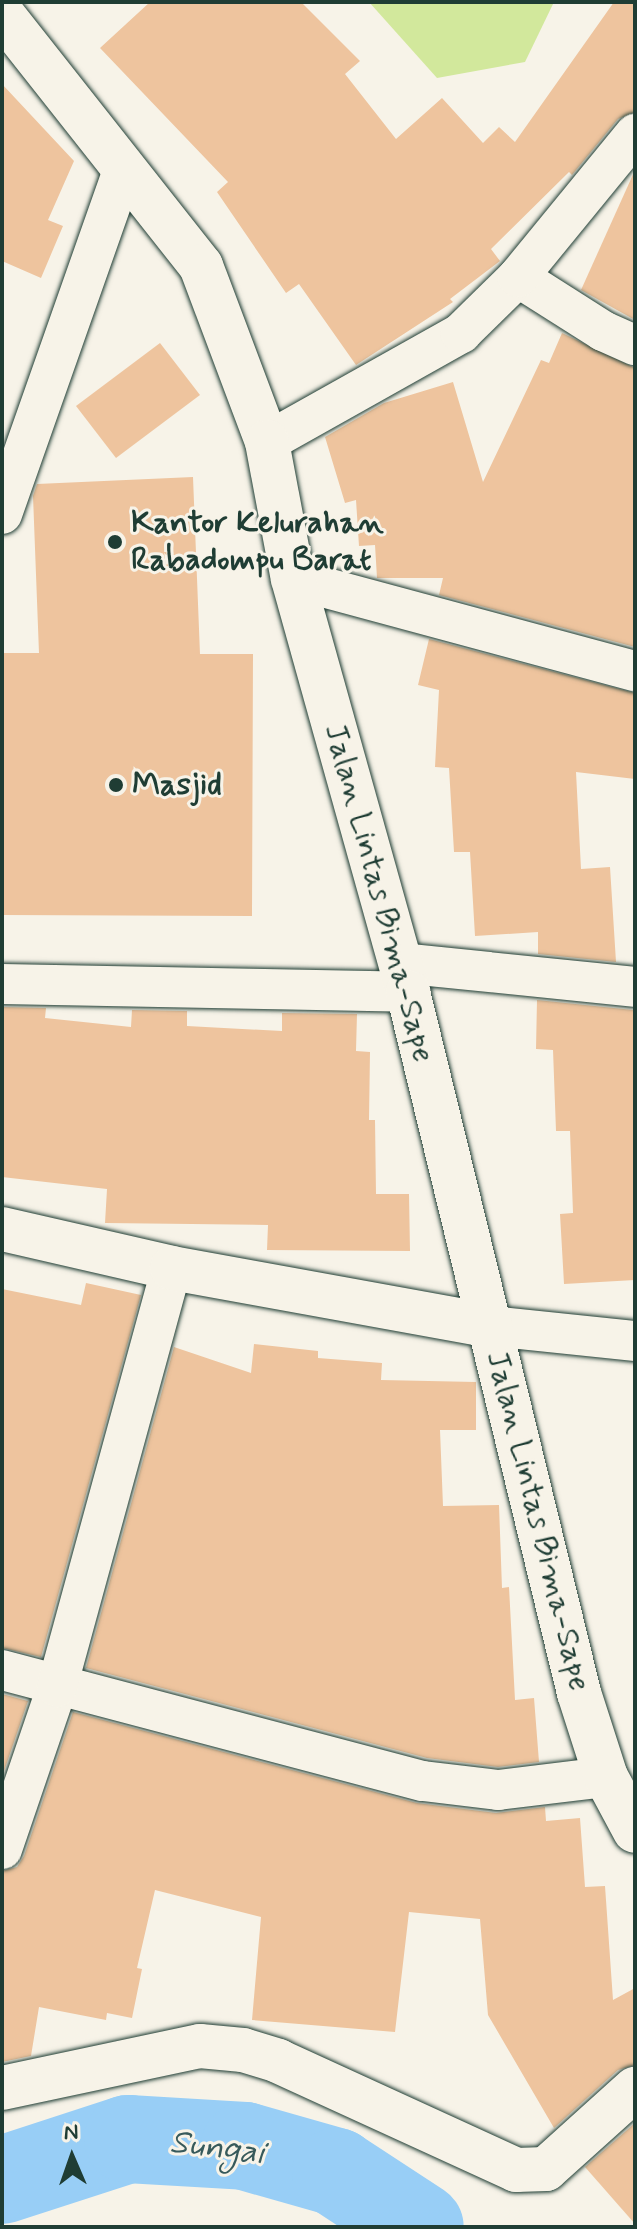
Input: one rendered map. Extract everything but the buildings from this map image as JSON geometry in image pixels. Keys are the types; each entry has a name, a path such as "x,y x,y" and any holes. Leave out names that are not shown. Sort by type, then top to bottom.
{"main road":[{"name":"Jalan Lintas Bima-Sape","path":"2,14 201,266 267,442 293,579 404,978 579,1693 606,1777 635,1831"},
{"path":"2,1229 172,1268 490,1326"},
{"path":"2,2088 200,2046 243,2050 278,2061 516,2170 546,2169 635,2089"}],"street":[{"path":"267,442 461,333 518,277 635,134"},
{"path":"2,514 124,168"},
{"path":"518,277 603,331 635,345"},
{"path":"293,579 635,671"},
{"path":"2,984 404,978 635,987"},
{"path":"2,1849 57,1687 172,1268"},
{"path":"490,1326 635,1341"},
{"path":"2,1670 57,1687 423,1781 498,1790 606,1777"}],"green space":[{"path":"369,2 554,2 525,62 437,78"}],"waterway":[{"name":"Sungai","path":"2,2180 128,2139 245,2146 336,2172 420,2227"}],"place":[{"name":"Kantor Kelurahan Rabadompu Barat","path":"115,542"},
{"name":"Masjid","path":"116,785"}]}
